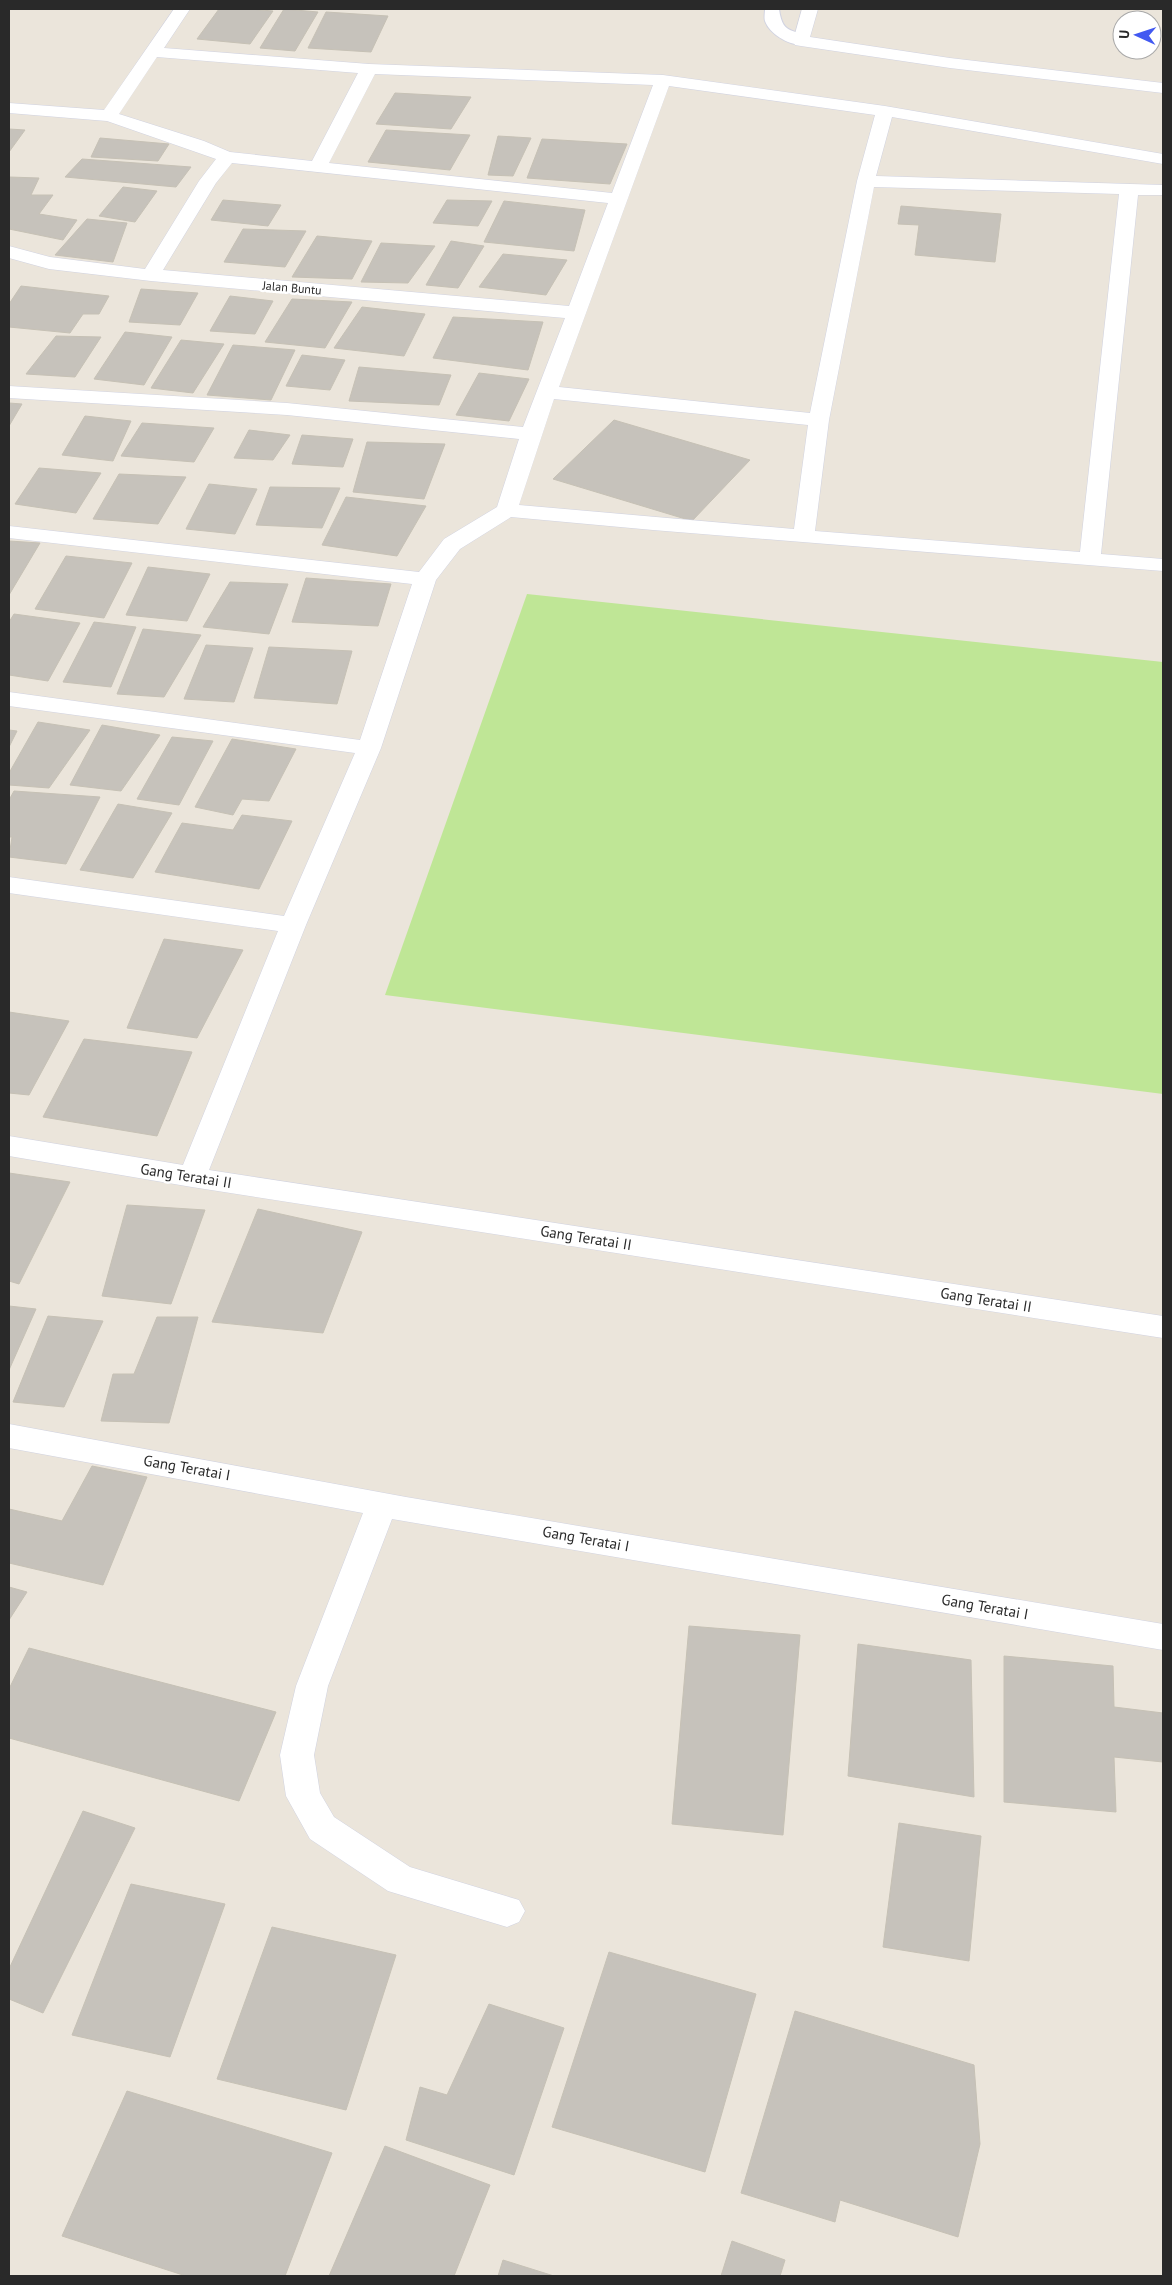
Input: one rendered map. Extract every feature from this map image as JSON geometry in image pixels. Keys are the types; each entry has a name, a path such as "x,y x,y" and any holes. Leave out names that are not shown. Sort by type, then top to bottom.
{"street":[{"path":"109,116 182,9"},
{"path":"810,9 801,41 950,63 1163,88"},
{"path":"153,52 369,69 663,80 885,111 1163,159"},
{"path":"317,168 369,69"},
{"path":"507,510 531,434 663,80"},
{"path":"9,108 109,116 198,145 227,157 317,168 620,198"},
{"path":"804,536 819,420 866,181 885,111"},
{"path":"151,275 208,181 227,157"},
{"path":"866,181 1163,190"},
{"path":"1090,558 1129,190"},
{"name":"Jalan Buntu","path":"9,252 49,263 151,275 577,313"},
{"path":"9,392 287,409 531,434"},
{"path":"547,392 819,420"},
{"path":"192,1177 293,925 369,748 425,579 452,544 507,510 1163,565"},
{"path":"9,532 425,579"},
{"path":"9,699 369,748"},
{"path":"9,886 293,925"},
{"name":"Gang Teratai II","path":"9,1146 192,1177 1163,1327"},
{"name":"Gang Teratai I","path":"9,1436 382,1504 1163,1637"},
{"path":"382,1504 312,1686 297,1755 303,1796 322,1828 400,1880 507,1911"}],"lane":[{"path":"772,9 773,22 784,34 801,41"}],"green space":[{"path":"527,594 1163,662 1163,1094 385,995"}],"building":[{"path":"219,9 273,11 250,44 197,39"},
{"path":"284,9 318,12 295,51 260,48"},
{"path":"326,12 388,16 371,52 308,48"},
{"path":"395,93 471,97 451,129 376,124"},
{"path":"9,129 25,130 9,152"},
{"path":"386,130 470,135 450,170 368,162"},
{"path":"498,136 531,138 513,176 488,175"},
{"path":"100,138 169,144 158,161 91,157"},
{"path":"542,139 627,144 610,184 527,178"},
{"path":"82,159 191,167 176,187 65,177"},
{"path":"9,177 39,178 31,195 53,195 39,214 77,220 63,240 9,229"},
{"path":"123,187 157,191 135,222 99,216"},
{"path":"223,200 281,205 268,226 211,220"},
{"path":"447,200 492,201 478,226 433,223"},
{"path":"504,201 585,210 574,251 484,242"},
{"path":"901,206 1001,214 995,262 915,255 919,225 898,224"},
{"path":"87,219 127,223 113,262 55,255"},
{"path":"243,229 306,231 285,267 224,262"},
{"path":"317,236 372,241 352,279 292,277"},
{"path":"451,241 484,246 458,288 426,285"},
{"path":"381,243 435,246 408,283 361,282"},
{"path":"503,254 567,260 546,295 479,287"},
{"path":"21,286 109,296 99,314 83,314 70,333 9,327 9,304"},
{"path":"141,289 198,293 180,325 129,322"},
{"path":"230,296 273,301 255,334 210,331"},
{"path":"292,299 352,302 325,348 265,342"},
{"path":"362,307 425,314 404,356 334,348"},
{"path":"453,317 543,322 528,370 433,358"},
{"path":"125,332 172,337 144,385 94,379"},
{"path":"56,336 101,337 75,377 26,374"},
{"path":"181,340 224,344 193,393 151,388"},
{"path":"233,345 295,350 271,400 207,395"},
{"path":"302,355 345,360 330,390 286,386"},
{"path":"359,367 451,375 439,405 349,401"},
{"path":"479,373 529,379 509,421 456,415"},
{"path":"9,403 22,404 9,426"},
{"path":"85,416 131,421 113,461 62,455"},
{"path":"614,420 750,460 692,521 553,479"},
{"path":"142,423 214,428 194,462 121,456"},
{"path":"249,430 290,435 273,460 234,458"},
{"path":"302,435 353,439 343,467 292,464"},
{"path":"367,442 445,444 424,499 353,492"},
{"path":"39,468 101,473 76,513 15,504"},
{"path":"119,474 186,477 158,524 93,519"},
{"path":"209,484 257,489 235,534 186,529"},
{"path":"270,487 340,488 322,528 256,525"},
{"path":"346,497 426,506 397,556 322,545"},
{"path":"9,541 40,543 9,595"},
{"path":"66,556 132,563 104,618 35,609"},
{"path":"148,567 210,574 187,621 126,615"},
{"path":"306,578 391,584 378,626 292,622"},
{"path":"230,582 288,584 269,634 203,627"},
{"path":"14,614 80,623 48,681 9,675 9,622"},
{"path":"94,622 136,627 111,687 63,682"},
{"path":"143,629 201,635 164,697 117,694"},
{"path":"206,645 253,648 234,702 184,699"},
{"path":"269,647 352,651 337,704 254,698"},
{"path":"38,722 90,730 49,788 9,785 9,773"},
{"path":"102,725 160,735 121,791 70,785"},
{"path":"9,730 17,731 9,747"},
{"path":"172,737 213,741 179,805 137,799"},
{"path":"232,739 296,749 269,801 242,799 233,815 195,807"},
{"path":"14,791 100,797 66,864 9,857 12,837 9,837 9,800"},
{"path":"118,804 172,813 133,878 80,870"},
{"path":"242,815 292,821 259,889 155,872 182,823 233,830"},
{"path":"164,939 243,950 197,1038 127,1028"},
{"path":"9,1012 69,1021 29,1095 9,1093"},
{"path":"84,1039 192,1052 157,1136 43,1117"},
{"path":"9,1173 70,1182 19,1284 9,1281"},
{"path":"127,1205 205,1210 171,1304 102,1296"},
{"path":"258,1209 362,1232 323,1333 212,1322"},
{"path":"9,1306 36,1309 9,1370"},
{"path":"48,1316 103,1321 64,1407 13,1402"},
{"path":"157,1317 198,1317 169,1423 101,1421 113,1374 134,1374"},
{"path":"92,1466 147,1477 103,1585 9,1563 9,1509 62,1521"},
{"path":"9,1587 27,1592 9,1620"},
{"path":"689,1626 800,1635 783,1835 672,1824"},
{"path":"858,1644 971,1660 974,1797 848,1776"},
{"path":"29,1648 276,1712 239,1801 9,1738 9,1689"},
{"path":"1004,1656 1113,1666 1114,1707 1163,1713 1163,1762 1114,1757 1116,1812 1004,1802"},
{"path":"83,1811 135,1828 43,2013 9,1999 9,1969"},
{"path":"899,1823 981,1836 969,1961 883,1947"},
{"path":"131,1884 225,1904 170,2057 72,2035"},
{"path":"272,1927 396,1955 346,2110 217,2079"},
{"path":"609,1952 756,1994 705,2172 552,2127"},
{"path":"489,2004 564,2028 514,2175 406,2140 420,2087 447,2095"},
{"path":"795,2011 974,2065 980,2144 958,2237 840,2200 835,2222 741,2193"},
{"path":"127,2091 332,2153 285,2276 186,2276 62,2236"},
{"path":"385,2146 490,2185 454,2276 329,2276"},
{"path":"732,2241 785,2260 780,2276 721,2276"},
{"path":"503,2260 554,2276 498,2276"}]}
